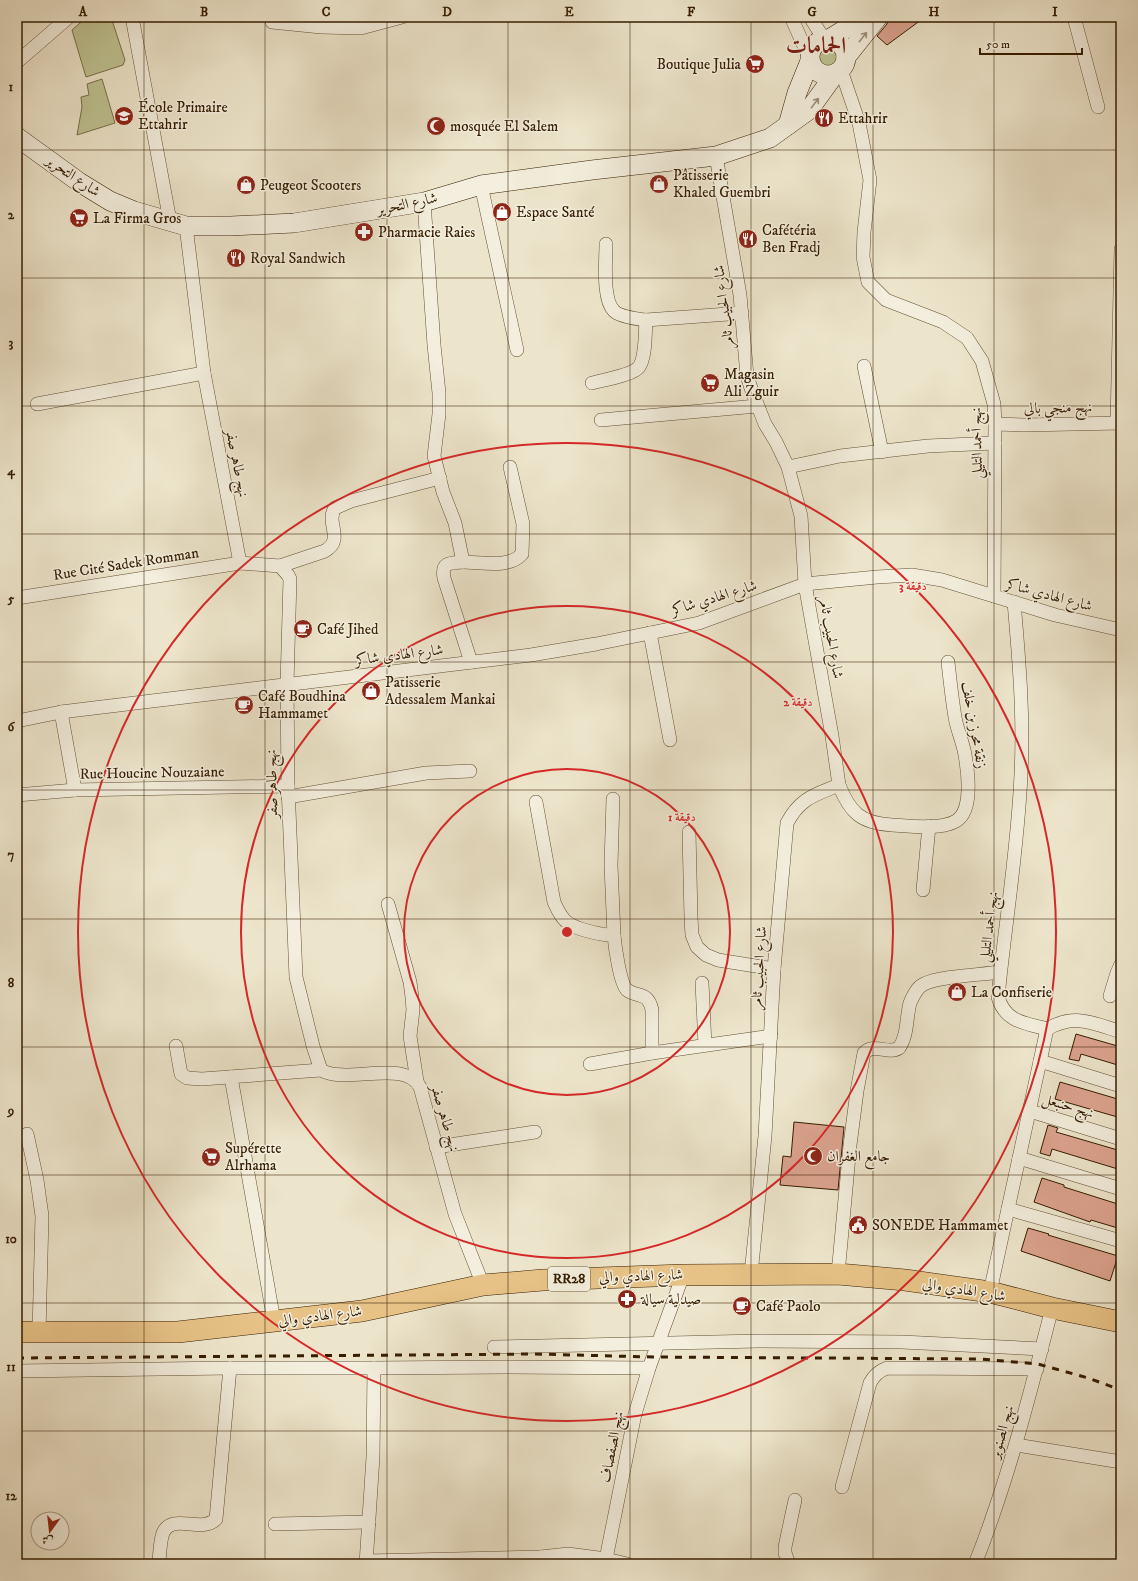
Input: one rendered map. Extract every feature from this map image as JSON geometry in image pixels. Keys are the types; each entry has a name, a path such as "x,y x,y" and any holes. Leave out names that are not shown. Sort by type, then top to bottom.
{"main road":[{"name":"شارع الهادي والي","path":"17,1332 178,1332 362,1311 483,1286 543,1280 751,1274 838,1274 905,1280 990,1292 1052,1308 1121,1322"}],"street":[{"path":"17,62 69,17"},
{"name":"نهج طاهر صفر","path":"132,17 178,223 204,373 240,563"},
{"path":"272,22 321,27 361,28 402,17"},
{"path":"791,17 812,67 822,74 840,67 844,50 841,44 836,40 826,39 810,17"},
{"path":"788,125 813,46 818,41 826,39 865,17"},
{"name":"شارع التحرير","path":"17,137 79,182 110,201 134,211 178,223 231,226 294,223 424,202 481,185 592,170 716,156 770,138 809,110 878,17"},
{"path":"1074,17 1098,107"},
{"name":"نهج أحمد التليلي","path":"840,67 859,123 870,180 864,232 863,257 868,282 886,300 943,322 967,338 982,361 994,404 994,596"},
{"name":"شارع الحبيب ثامر","path":"716,156 742,313 747,376 757,406 788,467 801,516 804,584 832,736 839,785 812,796 799,804 787,823 774,969 765,1136 751,1274"},
{"path":"481,185 517,350"},
{"path":"424,202 434,345 440,393 438,431 434,452 443,492 455,523 463,562"},
{"path":"606,244 606,297 614,311 631,318 646,320 742,313"},
{"path":"1119,423 1121,249"},
{"path":"592,383 631,372 638,367 642,358 646,320"},
{"path":"864,366 882,452"},
{"path":"37,404 204,373"},
{"path":"601,420 757,406"},
{"name":"نهج منجي بالي","path":"995,424 1024,425 1119,423"},
{"path":"788,467 840,456 928,446 995,442"},
{"path":"471,662 442,571 448,564 463,562 504,562 514,560 522,554 523,524 510,467"},
{"path":"240,563 280,566 325,551 333,544 334,538 332,516 335,508 351,501 440,478"},
{"name":"Rue Cité Sadek Romman","path":"17,598 240,563"},
{"name":"نهج طاهر صفر","path":"280,566 286,571 290,579 287,684 288,792 296,978 313,1046 321,1070 330,1074 402,1074 417,1080 461,1232 483,1286"},
{"name":"شارع الهادي شاكر","path":"17,721 61,712 531,655 650,633 699,622 804,584 877,577 912,575 942,580 1055,615 1121,630"},
{"name":"نهج أحمد التليلي","path":"1014,602 1021,688 1021,774 998,997 1004,1013 1012,1019 1047,1029"},
{"path":"650,633 670,740"},
{"name":"زنقة محرز بن خلف","path":"839,785 854,813 868,821 884,825 929,826 950,824 961,817 965,809 968,782 965,755 955,718 948,662"},
{"path":"61,712 76,790"},
{"name":"Rue Houcine Nouzaiane","path":"17,796 76,790 288,792 426,773 470,771"},
{"path":"613,799 610,865 616,958 624,985 627,990 642,995 651,1003 652,1053"},
{"path":"536,802 554,902 558,912 568,923 591,931 614,936"},
{"path":"923,890 929,826"},
{"path":"689,832 692,935 697,947 706,955 718,960 774,969"},
{"path":"388,904 410,982 413,1010 410,1036 417,1080"},
{"path":"1110,996 1121,964"},
{"path":"838,1274 850,1145 864,1053 868,1049 872,1048 891,1051 899,1048 904,1037 910,1004 918,988 924,984 939,980 1000,972"},
{"path":"702,983 705,1045"},
{"path":"990,1292 1047,1029 1061,1022 1074,1020 1089,1022 1121,1032"},
{"path":"590,1064 652,1053 771,1036"},
{"path":"176,1046 181,1074 183,1077 192,1079 321,1070"},
{"path":"1040,1061 1121,1086"},
{"path":"231,1077 274,1321"},
{"name":"نهج حنبعل","path":"1030,1111 1121,1139"},
{"path":"436,1147 535,1132"},
{"path":"27,1134 37,1180 42,1216 39,1333"},
{"path":"1019,1158 1121,1189"},
{"path":"1008,1209 1121,1241"},
{"name":"نهج الصفصاف","path":"606,1559 635,1414 649,1368 683,1275"},
{"name":"نهج الصنوبر","path":"975,1564 992,1521 1016,1445 1052,1308"},
{"path":"494,1347 758,1341 902,1342 1042,1349"},
{"path":"17,1371 230,1368 649,1368"},
{"path":"159,1560 162,1536 166,1528 170,1525 175,1523 204,1525 212,1523 216,1519 230,1368"},
{"path":"374,1368 373,1457 366,1563 541,1560 568,1554 606,1559 628,1564"},
{"path":"842,1487 870,1383 874,1376 880,1371 887,1368 1037,1369"},
{"path":"1016,1445 1121,1462"},
{"path":"789,1564 785,1553 785,1547 795,1500"},
{"path":"275,1524 369,1522"}],"green space":[{"path":"87,17 111,17 125,60 123,65 86,77 72,30"},
{"path":"828,46 836,49 839,57 836,65 828,68 820,65 817,57 820,49"},
{"path":"102,79 115,123 77,135 82,107 81,97 89,95 87,84"}],"building":[{"path":"889,17 925,17 887,45 877,36 887,24"},
{"path":"1076,1034 1121,1047 1121,1066 1081,1054 1079,1061 1069,1059"},
{"path":"1060,1082 1121,1100 1121,1118 1055,1099"},
{"path":"794,1122 844,1127 838,1190 780,1185 783,1156 791,1157"},
{"path":"1048,1125 1058,1128 1056,1132 1121,1151 1121,1170 1052,1149 1050,1156 1040,1153"},
{"path":"1042,1178 1064,1185 1064,1187 1121,1205 1121,1229 1091,1220 1090,1222 1034,1202"},
{"path":"1028,1228 1118,1256 1110,1281 1021,1251"}],"railway":[{"path":"17,1358 535,1354 653,1357 980,1359 1038,1364 1088,1378 1121,1390"}],"place":[{"name":"Boutique Julia","path":"755,64"},
{"name":"École Primaire Ettahrir","path":"124,116"},
{"name":"Ettahrir","path":"824,118"},
{"name":"mosquée El Salem","path":"436,126"},
{"name":"Pâtisserie Khaled Guembri","path":"659,184"},
{"name":"Peugeot Scooters","path":"246,185"},
{"name":"Espace Santé","path":"502,212"},
{"name":"La Firma Gros","path":"79,218"},
{"name":"Pharmacie Raies","path":"364,232"},
{"name":"Cafétéria Ben Fradj","path":"748,239"},
{"name":"Royal Sandwich","path":"236,258"},
{"name":"Magasin Ali Zguir","path":"710,383"},
{"name":"Café Jihed","path":"303,629"},
{"name":"Patisserie Adessalem Mankai","path":"371,691"},
{"name":"Café Boudhina Hammamet","path":"244,705"},
{"name":"La Confiserie","path":"957,992"},
{"name":"جامع الغفران","path":"813,1156"},
{"name":"Supérette Alrhama","path":"211,1157"},
{"name":"SONEDE Hammamet","path":"858,1225"},
{"name":"صيدلية سيالة","path":"627,1299"},
{"name":"Café Paolo","path":"742,1306"}],"district":[{"name":"الحمامات","path":"816,46"}]}
